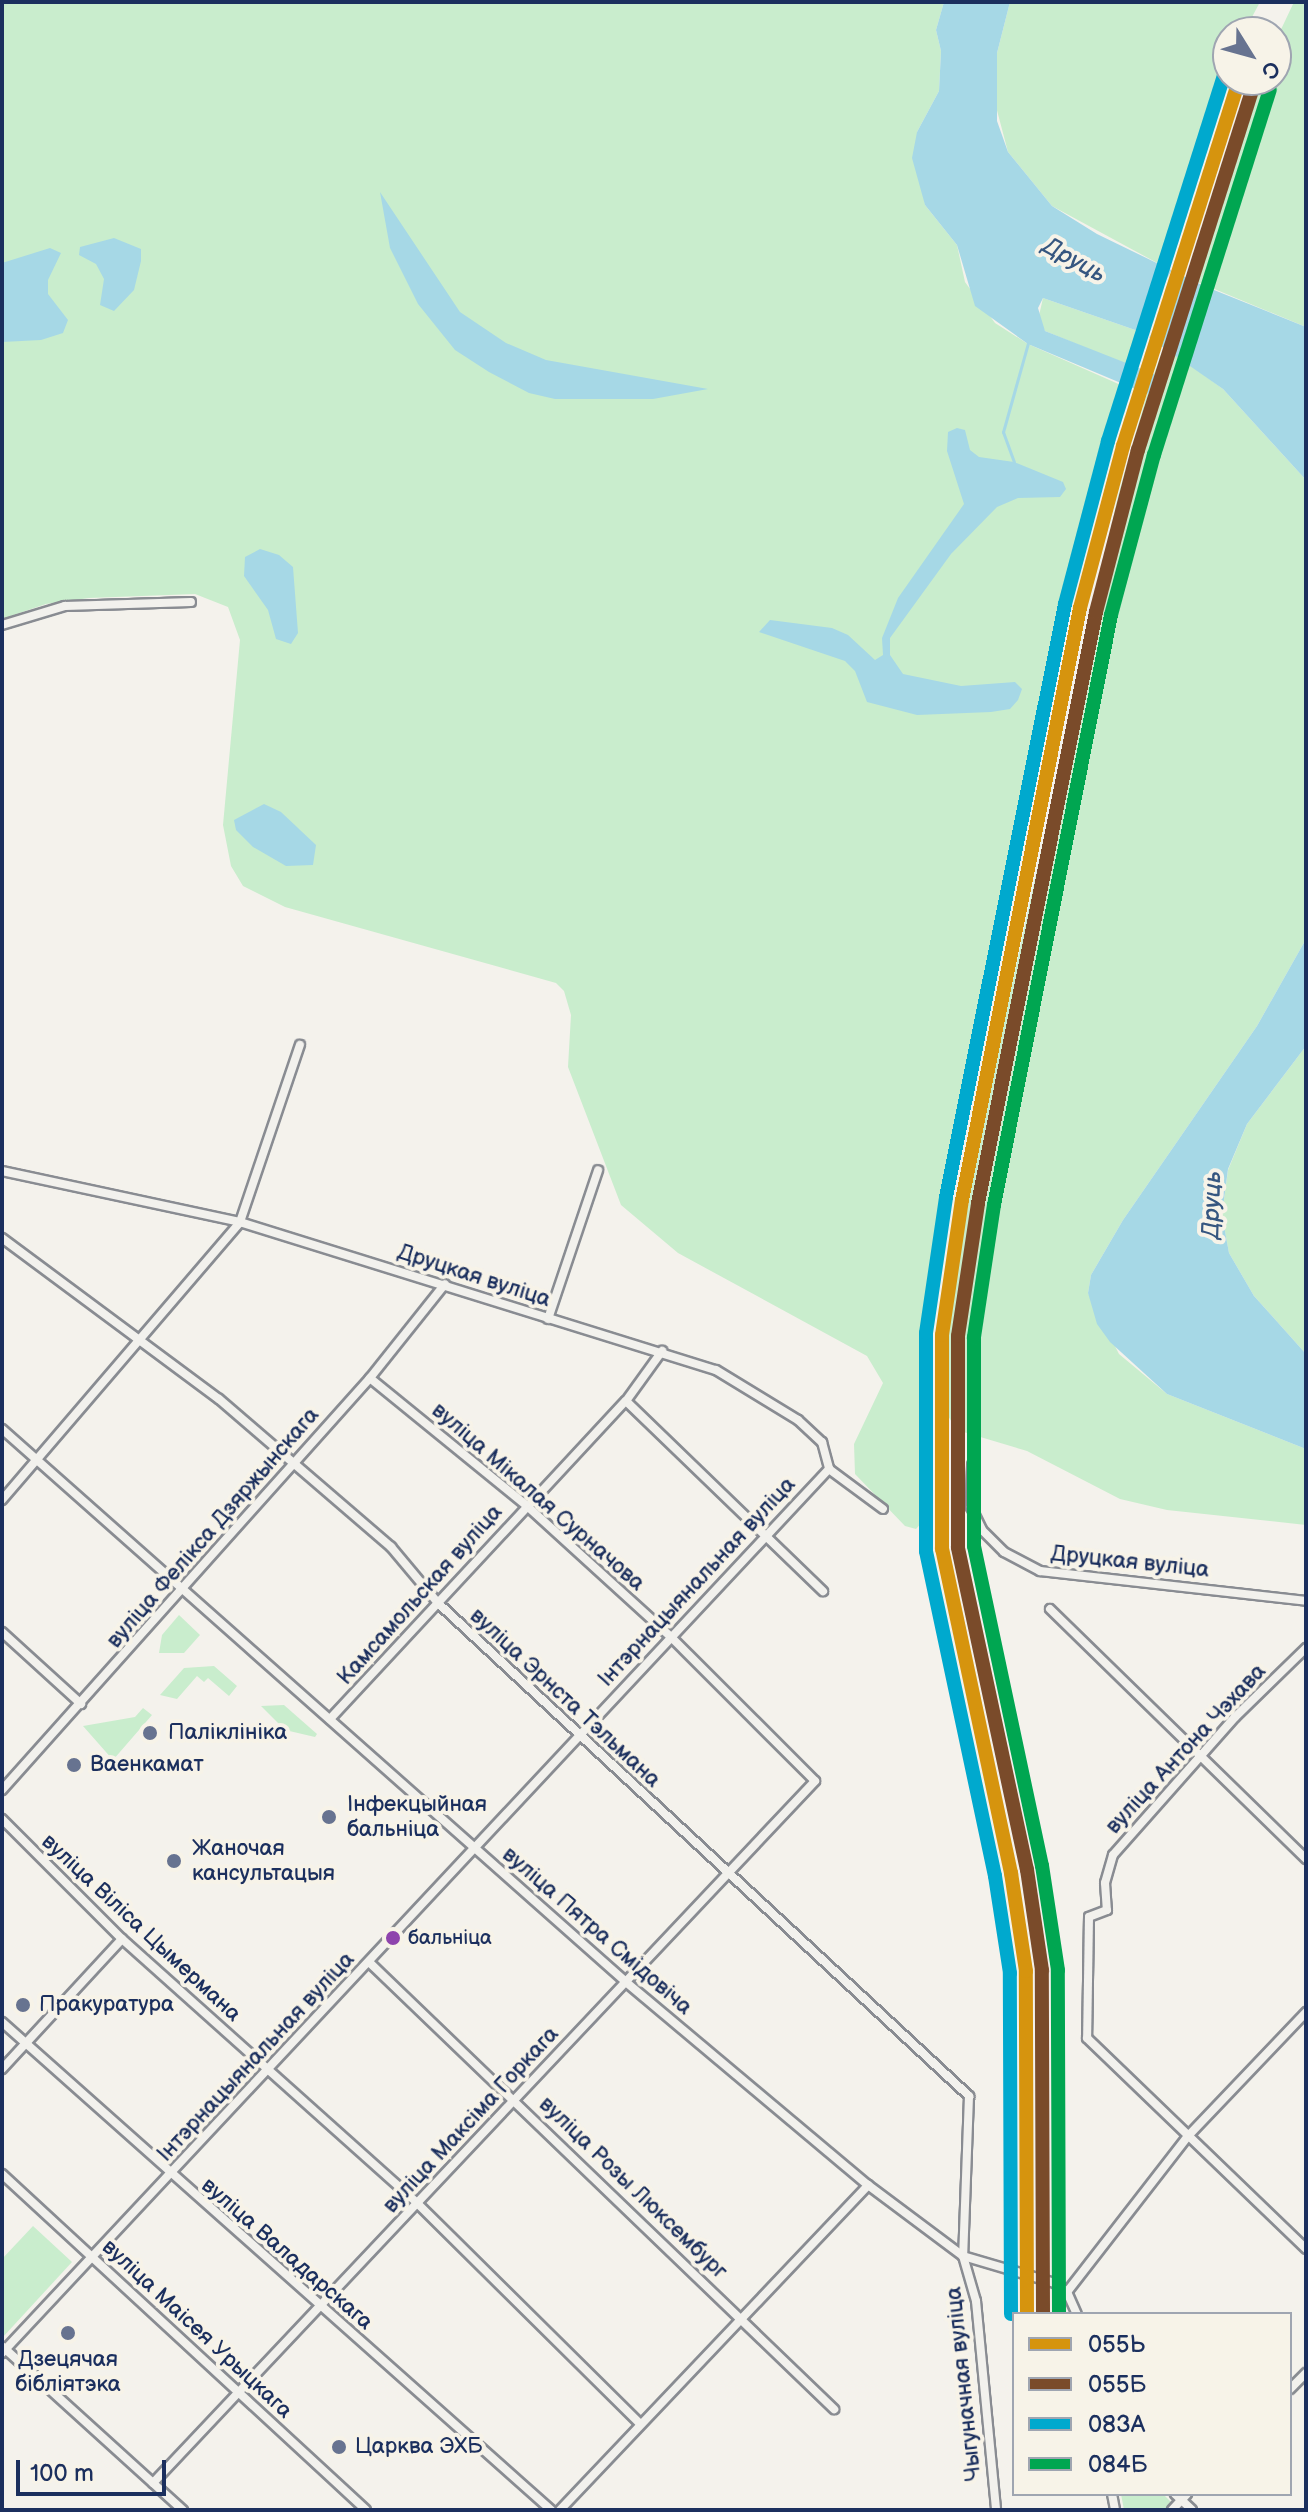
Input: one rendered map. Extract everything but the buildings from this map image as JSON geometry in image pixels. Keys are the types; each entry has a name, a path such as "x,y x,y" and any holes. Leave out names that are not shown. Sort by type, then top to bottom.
{"street":[{"path":"2,625 65,606 191,602"},
{"path":"2,1500 140,1343 240,1222 300,1045"},
{"path":"548,1319 598,1170"},
{"name":"Друцкая вуліца","path":"2,1171 240,1222 716,1370 798,1420 822,1442 829,1469 883,1509"},
{"name":"вуліца Эрнста Тэльмана","path":"2,1238 219,1399 391,1547 438,1603 727,1876 969,2096 963,2256"},
{"name":"вуліца Фелікса Дзяржынскага","path":"2,1790 370,1378 445,1284"},
{"name":"Камсамольская вуліца","path":"330,1719 626,1401 662,1351"},
{"name":"вуліца Мікалая Сурначова","path":"370,1378 526,1505 671,1637 815,1781"},
{"path":"626,1401 765,1539 823,1591"},
{"name":"вуліца Пятра Смідовіча","path":"2,1429 627,1983 868,2185 963,2256"},
{"name":"Друцкая вуліца","path":"972,1465 971,1507 982,1530 1004,1552 1040,1571 1306,1601"},
{"name":"Інтэрнацыянальная вуліца","path":"3,2349 268,2072 577,1735 829,1469"},
{"path":"1050,1609 1306,1859"},
{"path":"2,1632 81,1704"},
{"name":"вуліца Антона Чэхава","path":"1189,2135 1087,2038 1089,1917 1107,1910 1105,1883 1113,1855 1201,1755 1306,1648"},
{"name":"вуліца Максіма Горкага","path":"153,2483 815,1781"},
{"name":"вуліца Віліса Цымермана","path":"2,1819 122,1939 417,2203 640,2424"},
{"path":"2,2069 122,1939"},
{"name":"вуліца Розы Люксембург","path":"370,1963 742,2316 834,2409"},
{"path":"1067,2292 1189,2135 1306,2012"},
{"name":"вуліца Валадарскага","path":"2,2022 170,2175 551,2510"},
{"path":"1189,2135 1306,2249"},
{"name":"вуліца Маісея Урыцкага","path":"2,2174 366,2510"},
{"path":"560,2510 868,2185"},
{"path":"963,2256 1055,2283 1067,2292 1076,2312"},
{"name":"Чыгуначная вуліца","path":"963,2256 976,2301 996,2510"},
{"path":"3,2349 183,2510"},
{"path":"1172,2510 1181,2496 1192,2510"}],"green space":[{"path":"2,2 944,2 936,30 941,51 939,91 917,132 925,205 957,245 965,282 995,323 1028,344 1123,386 1106,443 947,1174 927,1320 923,1521 916,1529 905,1526 855,1474 854,1444 883,1383 867,1356 678,1253 621,1205 568,1067 571,1015 564,991 556,983 285,907 243,886 231,866 223,825 240,640 228,607 195,594 89,598 46,604 2,619"},
{"path":"1010,2 1260,2 1253,16 1212,16 1212,96 1218,96 1161,265 1052,206 1008,152 994,99 997,53"},
{"path":"1294,2 1306,2 1306,327 1188,278 1252,96 1292,96 1292,16 1287,16"},
{"path":"1043,298 1141,332 1130,366 1045,331 1038,320"},
{"path":"1164,346 1223,389 1306,480 1306,939 1257,1026 1123,1220 1091,1275 1088,1293 1119,1354 1167,1394 1306,1449 1306,1525 1167,1510 1120,1499 1027,1451 957,1430 948,1416 946,1349 952,1293 989,1091 1118,496 1147,394 1160,384 1154,374"},
{"path":"1306,1046 1306,1354 1254,1296 1229,1253 1222,1215 1228,1170 1247,1124"},
{"path":"179,1615 200,1635 184,1653 159,1653 162,1635"},
{"path":"214,1666 237,1686 229,1696 208,1678 204,1682 197,1676 177,1699 160,1695 184,1668"},
{"path":"284,1705 317,1734 315,1737 285,1730 261,1706"},
{"path":"143,1708 152,1715 113,1760 83,1726 135,1717"},
{"path":"33,2226 72,2262 3,2337 2,2259"},
{"path":"1121,2496 1165,2496 1172,2503 1169,2510 1124,2510"}],"water":[{"name":"Друць","path":"944,2 1010,2 997,53 997,121 1008,152 1052,206 1097,234 1204,286 1306,327 1306,480 1223,389 1141,332 1043,298 1038,308 1045,331 1154,374 1161,384 1147,394 1028,344 975,306 957,245 925,205 912,158 917,132 939,91 941,51 936,30"},
{"path":"380,192 460,312 506,343 546,360 708,389 653,399 555,399 529,393 489,372 455,350 418,304 390,248"},
{"path":"114,238 141,249 141,261 134,290 114,311 100,305 104,279 96,264 79,255 80,247"},
{"path":"50,248 61,253 48,280 48,294 68,320 63,333 41,340 2,342 2,263"},
{"path":"957,428 965,430 970,450 979,457 1014,462 1063,482 1066,489 1060,497 1018,498 997,507 951,554 890,638 890,655 903,674 961,686 1015,682 1022,689 1018,700 1010,709 991,712 917,715 867,702 855,671 845,661 759,632 770,620 832,628 848,635 875,660 883,655 882,638 898,598 964,504 947,451 948,432"},
{"path":"260,549 279,555 293,567 298,633 291,644 276,639 268,610 244,576 245,557"},
{"path":"264,804 281,812 316,845 313,865 286,866 253,847 236,830 234,820"},
{"name":"Друць","path":"1306,939 1306,1046 1247,1124 1228,1169 1222,1215 1229,1253 1254,1296 1306,1354 1306,1449 1167,1394 1110,1342 1097,1324 1088,1293 1091,1275 1123,1220 1257,1026"}],"pier":[{"path":"1174,266 1185,272 1146,343 1135,337"}],"waterway":[{"path":"1014,462 1003,432 1028,343"}],"transit line":[{"name":"083А","path":"1011,2314 1010,1973 995,1876 926,1551 926,1333 946,1197 1065,604 1108,441 1217,96"},
{"name":"055Ь","path":"1027,2312 1026,1971 1011,1873 942,1549 942,1335 962,1200 1080,608 1123,446 1234,96"},
{"name":"055Б","path":"1043,2312 1042,1970 1027,1870 958,1547 958,1336 978,1203 1096,612 1138,450 1251,96"},
{"name":"084Б","path":"1059,2312 1058,1970 1042,1866 974,1546 974,1337 994,1205 1111,615 1154,455 1268,96"}],"place":[{"name":"Паліклініка","path":"150,1733"},
{"name":"Ваенкамат","path":"74,1765"},
{"name":"Інфекцыйная бальніца","path":"329,1817"},
{"name":"Жаночая кансультацыя","path":"174,1861"},
{"name":"бальніца","path":"393,1938"},
{"name":"Пракуратура","path":"23,2005"},
{"name":"Дзецячая бібліятэка","path":"68,2333"},
{"name":"Царква ЭХБ","path":"339,2447"}]}
